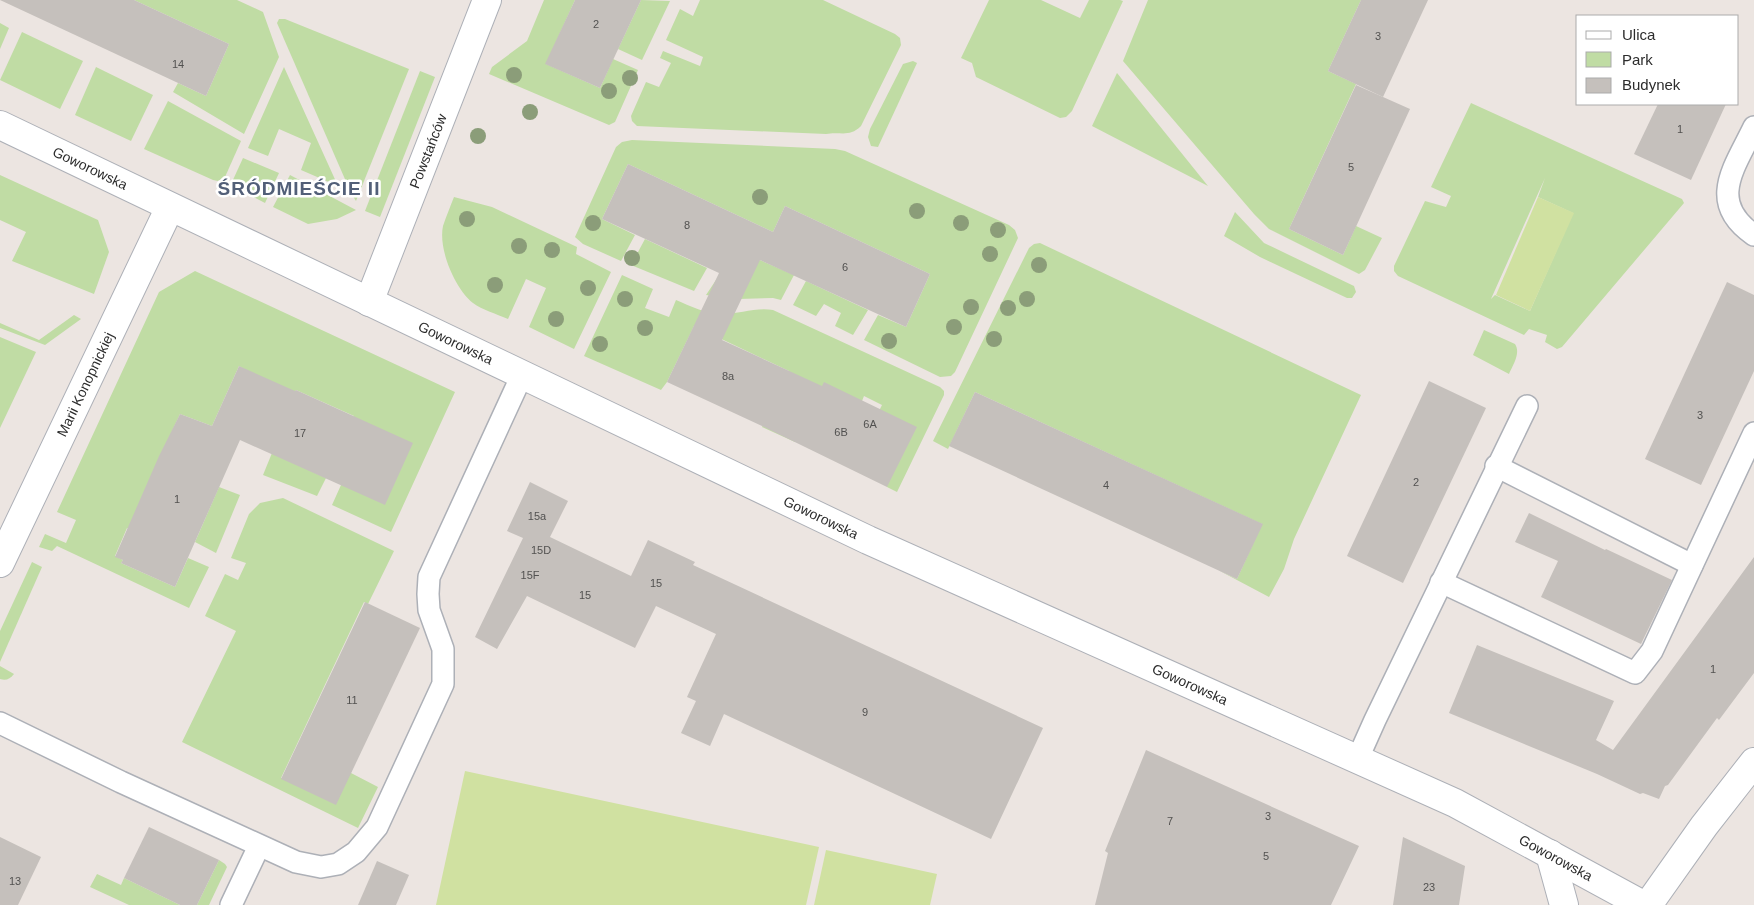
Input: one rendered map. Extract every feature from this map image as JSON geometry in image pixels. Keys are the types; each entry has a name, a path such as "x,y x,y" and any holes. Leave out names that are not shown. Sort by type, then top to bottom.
{"street":[{"name":"Powstańców","path":"369,302 486,0"},
{"name":"Goworowska","path":"0,125 868,540 1455,802 1644,905"},
{"name":"Marii Konopnickiej","path":"0,563 170,207"},
{"path":"1648,905 1704,826 1754,762"},
{"path":"1550,854 1564,905"}],"lane":[{"path":"1754,127 1730,179 1727,197 1730,209 1736,218 1754,235"},
{"path":"0,723 121,782 296,862 321,867 338,864 356,852 377,827 443,684 443,649 429,610 429,577 522,374"},
{"path":"1358,758 1496,466 1527,406"},
{"path":"1441,582 1635,672 1652,651 1754,433"},
{"path":"1496,466 1692,565"},
{"path":"230,905 259,846"}],"green space":[{"path":"134,0 237,0 263,12 279,57 244,134 173,92 178,83 206,96 229,44"},
{"path":"544,0 575,0 546,64 600,88 613,59 638,70 615,122 609,125 489,74 492,67 527,41"},
{"path":"641,0 670,1 642,60 618,49"},
{"path":"700,0 823,0 895,34 900,38 901,45 861,126 852,132 826,134 637,126 632,121 631,116 646,82 659,87 671,63 660,58 663,51 700,66 703,57 666,40 680,9 693,16"},
{"path":"989,0 1041,0 1080,18 1089,0 1123,1 1072,111 1066,117 1060,118 976,77 972,63 961,58"},
{"path":"1148,0 1361,0 1328,71 1356,84 1289,229 1343,255 1356,226 1382,238 1365,270 1359,274 1269,229 1123,61"},
{"path":"279,19 285,19 409,69 356,201 277,23"},
{"path":"0,23 9,28 0,49"},
{"path":"22,32 83,61 60,109 0,80"},
{"path":"913,61 917,63 878,147 871,146 868,137 870,129 903,64"},
{"path":"96,67 153,95 131,141 75,115"},
{"path":"284,67 338,186 301,170 311,143 279,129 268,156 248,148"},
{"path":"420,71 435,77 380,217 365,211"},
{"path":"1117,73 1208,186 1092,126"},
{"path":"168,101 241,141 225,177 218,181 213,180 144,149"},
{"path":"1471,103 1682,199 1684,203 1562,347 1557,349 1545,342 1547,335 1529,329 1524,335 1398,276 1394,271 1394,266 1425,201 1446,207 1451,196 1431,187","holes":["1545,178 1538,197 1573,213 1530,311 1495,295 1491,299"]},
{"path":"632,140 845,151 1009,225 1015,230 1018,238 955,372 951,376 940,377 864,340 878,315 906,327 930,274 785,206 773,232 628,164 602,219 635,235 621,261 583,244 575,237 616,147 622,142"},
{"path":"243,158 279,173 265,203 234,187 232,182"},
{"path":"0,175 98,220 109,252 94,294 12,261 26,232 0,220"},
{"path":"290,175 356,210 337,219 308,224 273,207"},
{"path":"454,197 492,207 577,247 576,254 611,272 574,349 529,327 546,288 526,279 508,319 481,308 466,297 449,268 443,246 443,226"},
{"path":"1538,197 1574,213 1530,311 1496,295"},
{"path":"1235,212 1264,243 1354,286 1356,292 1352,298 1347,298 1260,257 1224,236"},
{"path":"645,239 707,268 694,291 631,265"},
{"path":"1040,243 1361,395 1294,539 1284,569 1269,597 1218,570 1237,579 1262,524 975,392 948,449 933,441 1029,248 1034,244"},
{"path":"760,260 794,275 781,300 773,298 738,299 706,295 720,274"},
{"path":"195,271 455,392 391,532 332,505 341,485 354,416 296,390 293,396 239,366 212,426 180,414 168,440 136,532 127,528 115,556 123,560 121,563 175,587 188,558 209,567 189,608 57,546 52,551 39,547 45,534 66,543 76,520 57,512 159,292"},
{"path":"622,275 653,289 645,308 669,317 676,300 716,314 760,309 773,310 940,387 944,391 944,395 897,492 887,487 880,409 882,405 864,396 862,401 795,442 762,427 789,371 694,326 667,382 661,390 584,356"},
{"path":"806,281 868,310 853,335 835,326 841,313 824,304 816,316 793,305"},
{"path":"74,315 81,319 45,345 0,328 0,323 39,340"},
{"path":"1484,330 1515,344 1517,355 1509,374 1473,355"},
{"path":"0,337 36,352 0,428"},
{"path":"272,453 326,478 317,496 263,475"},
{"path":"219,487 240,495 216,553 195,542"},
{"path":"283,498 394,551 368,604 364,602 281,778 351,773 378,787 358,828 182,742 236,631 205,616 225,574 238,580 246,563 231,558 249,514 260,503"},
{"path":"32,562 42,567 0,662 0,631"},
{"path":"0,666 14,674 8,679 0,679"},
{"path":"465,771 819,847 806,905 436,905"},
{"path":"826,850 937,874 930,905 814,905"},
{"path":"219,860 227,867 209,905 197,905"},
{"path":"97,874 121,885 124,878 180,905 129,905 90,887"}],"building":[{"path":"0,0 134,0 229,44 206,96"},
{"path":"575,0 641,0 600,88 545,64"},
{"path":"1361,0 1428,0 1383,97 1328,71"},
{"path":"1356,85 1410,109 1343,255 1289,229"},
{"path":"1658,105 1726,105 1691,180 1634,154"},
{"path":"628,164 773,232 785,206 930,274 906,327 760,260 722,340 822,386 824,382 917,427 887,487 667,382 719,273 602,219"},
{"path":"1727,282 1754,295 1754,371 1701,485 1645,459"},
{"path":"239,366 413,443 385,505 240,440 175,587 121,563 123,560 115,557 159,456 180,414 212,426"},
{"path":"1429,381 1486,408 1403,583 1347,556"},
{"path":"975,392 1263,524 1237,579 949,446"},
{"path":"530,482 568,501 550,537 631,576 648,540 695,562 693,565 1043,728 991,839 724,714 710,746 681,733 696,701 687,697 716,634 656,606 635,648 527,596 497,649 475,637 523,538 507,531"},
{"path":"1529,513 1672,580 1641,644 1541,597 1558,561 1515,542"},
{"path":"1754,557 1754,673 1719,720 1717,718 1668,785 1665,786 1659,799 1643,793 1640,794 1597,774 1449,713 1477,645 1614,701 1596,740 1613,750"},
{"path":"365,602 420,628 336,805 281,779"},
{"path":"1146,750 1359,846 1331,905 1095,905 1108,853 1105,851"},
{"path":"149,827 219,860 197,905 180,905 124,878"},
{"path":"0,837 41,857 18,905 0,905"},
{"path":"1403,837 1465,866 1459,905 1393,905"},
{"path":"377,861 409,875 396,905 358,905"}],"district":[{"name":"ŚRÓDMIEŚCIE II","path":"299,188"}]}
